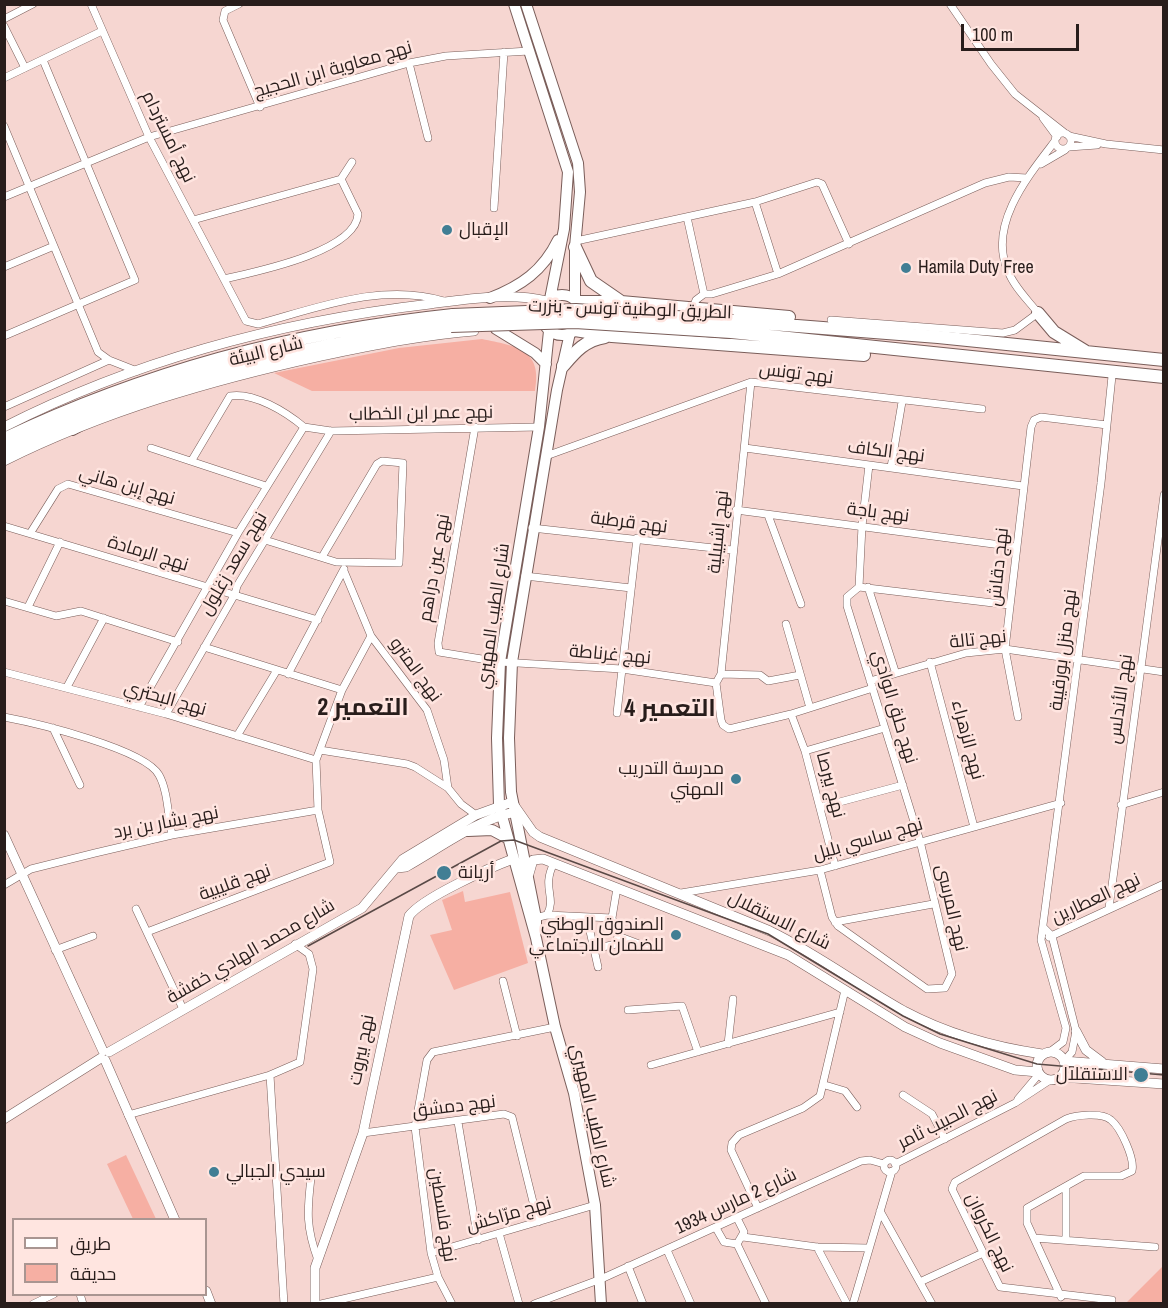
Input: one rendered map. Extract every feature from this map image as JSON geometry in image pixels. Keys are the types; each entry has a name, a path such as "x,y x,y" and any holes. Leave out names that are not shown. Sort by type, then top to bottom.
{"highway":[{"path":"576,244 591,281 621,302"},
{"path":"576,301 621,302 831,320 938,337"},
{"name":"الطريق الوطنية تونس - بنزرت","path":"4,439 70,409 133,385 207,362 372,325 576,310 732,326 951,356 1112,374 1164,377"},
{"path":"1038,313 1061,338 1091,354"},
{"name":"الطريق الوطنية تونس - بنزرت","path":"4,451 73,419 137,395 220,370 452,320"},
{"name":"الطريق الوطنية تونس - بنزرت","path":"732,326 938,337 1164,360"},
{"path":"573,332 884,356 951,356"},
{"path":"563,366 578,348 593,339 612,336"},
{"path":"72,429 137,395"}],"main road":[{"path":"514,4 566,163 568,190 564,229 549,300 542,315 548,330 559,335 573,332 581,320 576,301 576,244 580,192 576,152 526,4"},
{"path":"490,298 515,288 530,278 551,254 564,229"},
{"path":"549,300 562,295 576,301"},
{"path":"496,329 535,353 546,364"},
{"name":"شارع الطيب المهيري","path":"548,330 525,576 512,663 509,738 514,807 528,880 538,917 536,938 555,1027 574,1093 595,1205 601,1304"},
{"name":"شارع الطيب المهيري","path":"538,917 513,859 500,810 496,738 500,662 528,527 546,456 563,366 573,332"},
{"path":"468,831 492,830 507,838"}],"street":[{"path":"4,19 33,4"},
{"name":"نهج أمستردام","path":"91,4 149,137 246,321 251,323 378,294 426,297 447,302"},
{"path":"239,4 225,11 223,20 260,107"},
{"path":"950,4 1002,79 1016,94 1068,135 1106,144 1164,150"},
{"path":"4,26 24,68"},
{"path":"4,78 102,31"},
{"name":"نهج معاوية ابن الحجيج","path":"4,197 149,137 409,63 440,57 529,51"},
{"path":"494,208 504,52"},
{"path":"4,336 79,306 135,280 43,60"},
{"path":"409,63 428,138"},
{"path":"1038,111 1060,149 1106,144"},
{"path":"5,128 98,352 109,360 137,371"},
{"path":"831,320 1003,333 1015,330 1038,313 1007,270 1003,245 1010,211 1027,178 1039,165 1056,139 1068,135"},
{"path":"1068,135 1068,148"},
{"path":"1039,165 1068,148"},
{"path":"193,220 341,179 352,162"},
{"path":"693,308 696,300 704,294 737,288 778,274 985,183 1009,177 1027,178"},
{"path":"224,279 288,264 321,251 352,228 358,214 341,179"},
{"path":"576,244 755,202 820,182 849,244"},
{"path":"755,202 778,274"},
{"path":"687,217 704,294"},
{"path":"4,267 54,246"},
{"name":"شارع البيئة","path":"4,427 63,399 137,371 271,332 384,310 447,302 530,297 549,300"},
{"name":"شارع البيئة","path":"4,461 72,429 213,383 282,365 398,342 496,329 539,327 548,330"},
{"path":"4,407 109,360"},
{"name":"نهج منزل بورقيبة","path":"1041,940 1078,660 1112,374"},
{"name":"نهج تونس","path":"546,456 751,382 902,402 982,409"},
{"name":"نهج إشبيلية","path":"716,683 721,674 736,510 751,382"},
{"name":"شارع البيئة","path":"192,460 230,396 257,401 280,410 304,427"},
{"path":"891,467 902,402"},
{"name":"نهج دقاش","path":"1018,717 1005,649 1023,486 1034,420 1041,417 1107,425"},
{"name":"نهج عمر ابن الخطاب","path":"304,427 331,431 539,428"},
{"name":"نهج سعد زغلول","path":"139,707 238,533 304,427"},
{"name":"نهج عين دراهم","path":"475,428 438,649 442,655 500,662"},
{"name":"نهج سعد زغلول","path":"166,714 235,594 237,586 331,431"},
{"path":"151,448 266,486"},
{"name":"نهج الكاف","path":"745,448 1023,486"},
{"path":"265,540 322,557 344,567 399,563 403,463 382,461 377,464 322,557"},
{"path":"869,465 862,526 859,587 1010,605"},
{"name":"نهج إبن هاني","path":"31,532 58,489 68,484 238,533"},
{"name":"نهج الأندلس","path":"1109,908 1164,495"},
{"name":"نهج باجة","path":"736,510 1016,548"},
{"path":"768,515 801,604"},
{"name":"نهج الرمادة","path":"4,526 31,532 318,620"},
{"name":"نهج قرطبة","path":"528,527 732,550"},
{"path":"616,713 637,538"},
{"path":"28,607 60,542"},
{"path":"288,674 344,567"},
{"name":"نهج المترو","path":"344,567 371,636 427,710 444,760 448,788"},
{"path":"525,576 631,588"},
{"name":"نهج حلق الوادي","path":"859,587 847,597 847,606 920,841"},
{"path":"868,587 895,671"},
{"path":"4,601 56,615 81,611 178,642"},
{"path":"68,687 104,618"},
{"path":"786,624 810,708"},
{"path":"318,810 316,760 342,690 371,636"},
{"path":"204,647 342,690"},
{"name":"نهج تالة","path":"716,683 721,720 723,725 729,729 810,708 872,684 895,671 966,653 1005,649 1164,672"},
{"name":"نهج غرناطة","path":"500,662 622,669 716,683"},
{"name":"نهج الزهراء","path":"930,662 974,826"},
{"path":"237,736 277,670"},
{"name":"نهج البحتري","path":"4,672 166,714 316,760"},
{"path":"721,674 760,675 768,681 800,675"},
{"name":"نهج بيرصا","path":"791,714 805,751 836,866"},
{"path":"4,717 53,728 147,763 161,781 171,835"},
{"path":"53,728 80,785"},
{"path":"805,751 885,728"},
{"path":"320,750 415,767 448,788 461,804 476,815"},
{"path":"821,807 903,785"},
{"path":"1122,806 1162,793 1164,803"},
{"name":"نهج ساسي بليل","path":"681,893 836,866 1060,803"},
{"name":"شارع محمد الهادي خفشة","path":"4,1119 104,1055 295,944 362,908 403,859 476,815 514,807"},
{"name":"شارع الاستقلال","path":"514,807 533,832 540,837 681,893 798,945 903,1010 927,1022 950,1032 1004,1048 1047,1053"},
{"name":"نهج بشار بن برد","path":"4,885 23,873 171,835 318,810"},
{"name":"نهج قليبية","path":"147,932 325,867 331,860 318,810"},
{"name":"شارع محمد الهادي خفشة","path":"397,868 406,867 500,810"},
{"path":"4,835 104,1055 174,1218"},
{"name":"نهج المرسى","path":"835,922 927,989 945,988 952,974 933,904 920,841"},
{"name":"نهج بيروت","path":"315,1304 318,1260 363,1132 409,916 421,906 473,876 513,859"},
{"path":"528,880 532,860 543,859 554,863 547,879 550,902 538,917"},
{"name":"شارع الاستقلال","path":"554,863 788,955 905,1027 940,1043 1015,1070 1039,1073"},
{"path":"819,870 835,922 933,904"},
{"name":"نهج العطارين","path":"1041,940 1164,884"},
{"path":"594,949 614,945 618,936 612,918 617,888"},
{"path":"136,909 183,1009"},
{"path":"538,917 612,918"},
{"path":"586,918 598,967"},
{"path":"1044,928 1052,936 1076,1031 1086,1050 1104,1064"},
{"path":"55,950 93,936"},
{"path":"618,936 647,947"},
{"path":"1041,940 1066,1028 1063,1042 1036,1064 1039,1073 1055,1078 1164,1084"},
{"path":"128,1115 297,1066 303,1058 313,969 309,954 295,944"},
{"path":"503,981 517,1036 555,1027"},
{"path":"758,1208 731,1150 732,1143 739,1135 809,1104 820,1095 825,1085 845,990"},
{"path":"728,1044 734,999"},
{"path":"628,1010 682,1006 698,1052"},
{"path":"651,1065 840,1012"},
{"path":"1064,1061 1072,1052 1076,1031"},
{"name":"نهج فلسطين","path":"452,1304 438,1277 431,1253 415,1127 427,1060 433,1052 517,1036"},
{"path":"1047,1053 1059,1054 1064,1061 1064,1071 1055,1078"},
{"path":"1064,1061 1164,1069"},
{"name":"نهج الحبيب ثامر","path":"1015,1103 1039,1073"},
{"path":"270,1075 284,1304"},
{"name":"نهج الحبيب ثامر","path":"893,1167 1015,1103 1055,1078"},
{"path":"825,1085 844,1091 857,1107"},
{"path":"903,1095 932,1114 945,1139"},
{"name":"نهج دمشق","path":"363,1132 458,1122 504,1114 512,1117 537,1222"},
{"name":"نهج الكروان","path":"1066,1187 1090,1175 1125,1175 1132,1171 1134,1166 1129,1150 1113,1122 1104,1117 1077,1115 1066,1119 953,1185 953,1194 1000,1287 1061,1297 1112,1300"},
{"path":"458,1122 478,1240"},
{"name":"شارع 2 مارس 1934","path":"534,1304 667,1250 861,1161 870,1160 884,1164 889,1160 893,1167"},
{"path":"853,1304 893,1167"},
{"path":"311,1178 307,1210 308,1231 318,1260"},
{"path":"1061,1297 1025,1218 1027,1208 1066,1187 1066,1240"},
{"name":"نهج مرّاكش","path":"431,1253 595,1205"},
{"path":"880,1211 932,1304"},
{"path":"737,1218 743,1237 737,1244"},
{"path":"716,1228 724,1242 737,1244"},
{"path":"499,1233 519,1304"},
{"path":"743,1237 817,1247 868,1248"},
{"path":"1034,1238 1155,1247"},
{"path":"737,1244 766,1304"},
{"path":"817,1247 847,1304"},
{"path":"667,1250 691,1304"},
{"path":"921,1281 982,1253"},
{"path":"628,1266 643,1304"},
{"path":"321,1304 438,1277"},
{"path":"33,1304 50,1296"},
{"path":"924,1304 928,1296"}],"green space":[{"path":"482,339 516,347 531,358 535,366 535,391 312,391 274,373 399,348"},
{"path":"463,891 465,902 510,892 528,963 454,990 430,935 452,930 442,900"},
{"path":"126,1155 156,1218 133,1218 107,1164"},
{"path":"1163,1266 1163,1303 1126,1303"}],"tram line":[{"path":"308,946 501,841 514,840 768,934 903,1016 940,1034 1037,1064 1164,1075"}],"place":[{"name":"الإقبال","path":"447,230"},
{"name":"Hamila Duty Free","path":"906,268"},
{"name":"مدرسة التدريب المهني","path":"736,779"},
{"name":"أريانة","path":"444,873"},
{"name":"الصندوق الوطني للضمان الاجتماعي","path":"676,935"},
{"name":"الاستقلال","path":"1141,1075"},
{"name":"سيدي الجبالي","path":"214,1172"}],"district":[{"name":"التعمير 2","path":"363,709"},
{"name":"التعمير 4","path":"670,710"}]}
